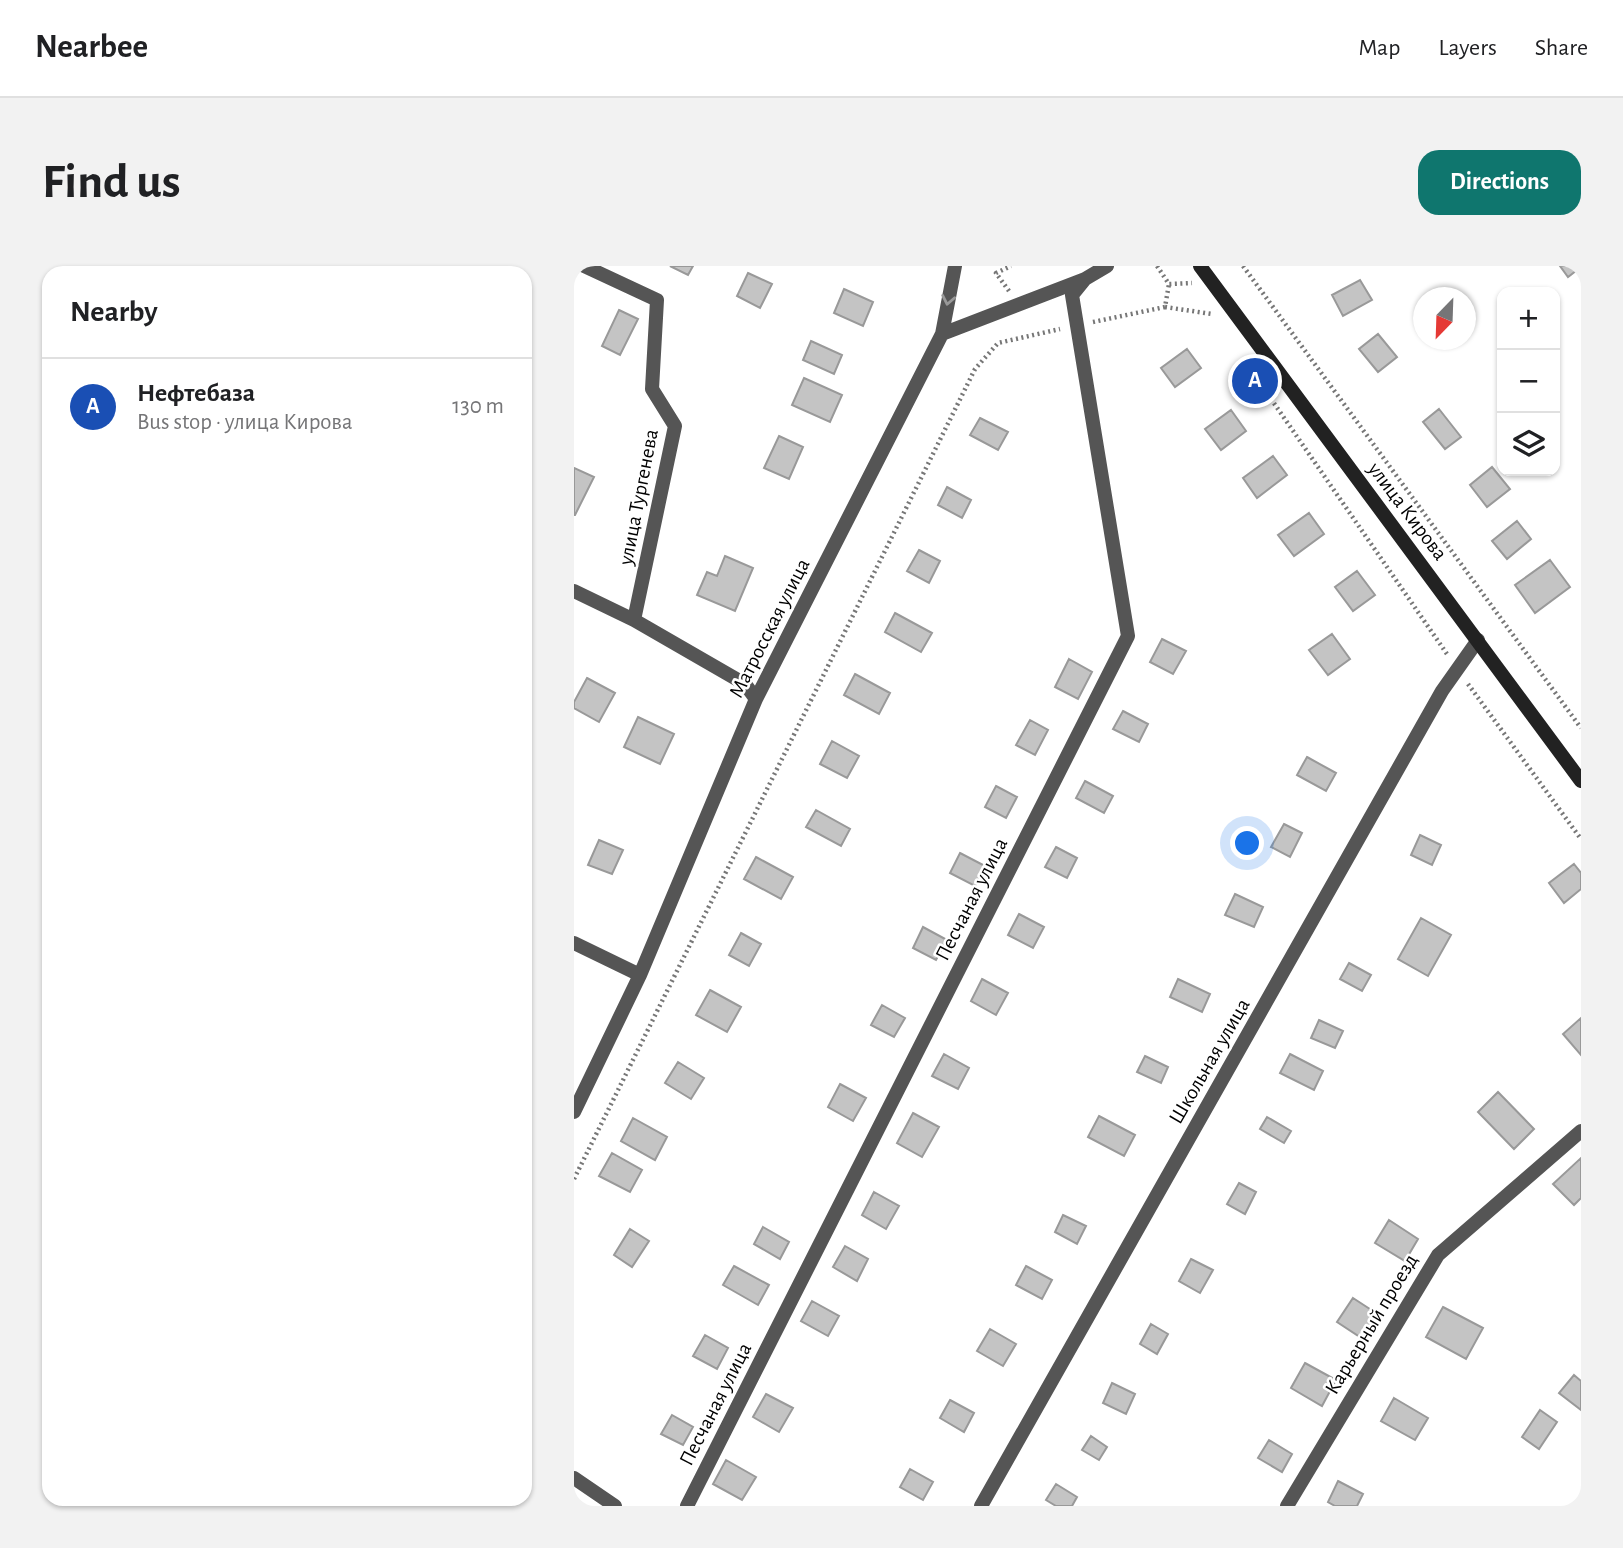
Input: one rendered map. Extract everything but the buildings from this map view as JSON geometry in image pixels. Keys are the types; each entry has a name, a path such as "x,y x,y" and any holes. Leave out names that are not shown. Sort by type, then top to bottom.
{"main road":[{"name":"улица Кирова","path":"1200,266 1581,781"}],"street":[{"name":"улица Тургенева","path":"584,266 657,300 652,389 675,426 634,620"},
{"name":"Матросская улица","path":"574,1112 640,975 756,699 942,334 955,266"},
{"path":"942,334 1084,279 1107,266"},
{"name":"Песчаная улица","path":"687,1506 1128,636 1072,295 1084,279"},
{"path":"574,591 634,620 745,684 756,699"},
{"name":"Школьная улица","path":"981,1506 1442,691 1478,640"},
{"path":"574,943 640,975"},
{"name":"Карьерный проезд","path":"1286,1506 1438,1255 1581,1130"},
{"path":"574,1478 615,1506"}],"path":[{"path":"1011,266 996,273 1018,304"},
{"path":"1243,266 1581,728"},
{"path":"1165,307 1169,284"},
{"path":"1191,284 1198,294"},
{"path":"1205,304 1220,325"},
{"path":"574,1179 975,369 998,343 1165,307 1212,314"},
{"path":"1244,360 1458,670 1581,838"}],"place":[{"name":"Нефтебаза","path":"1255,381"}]}
